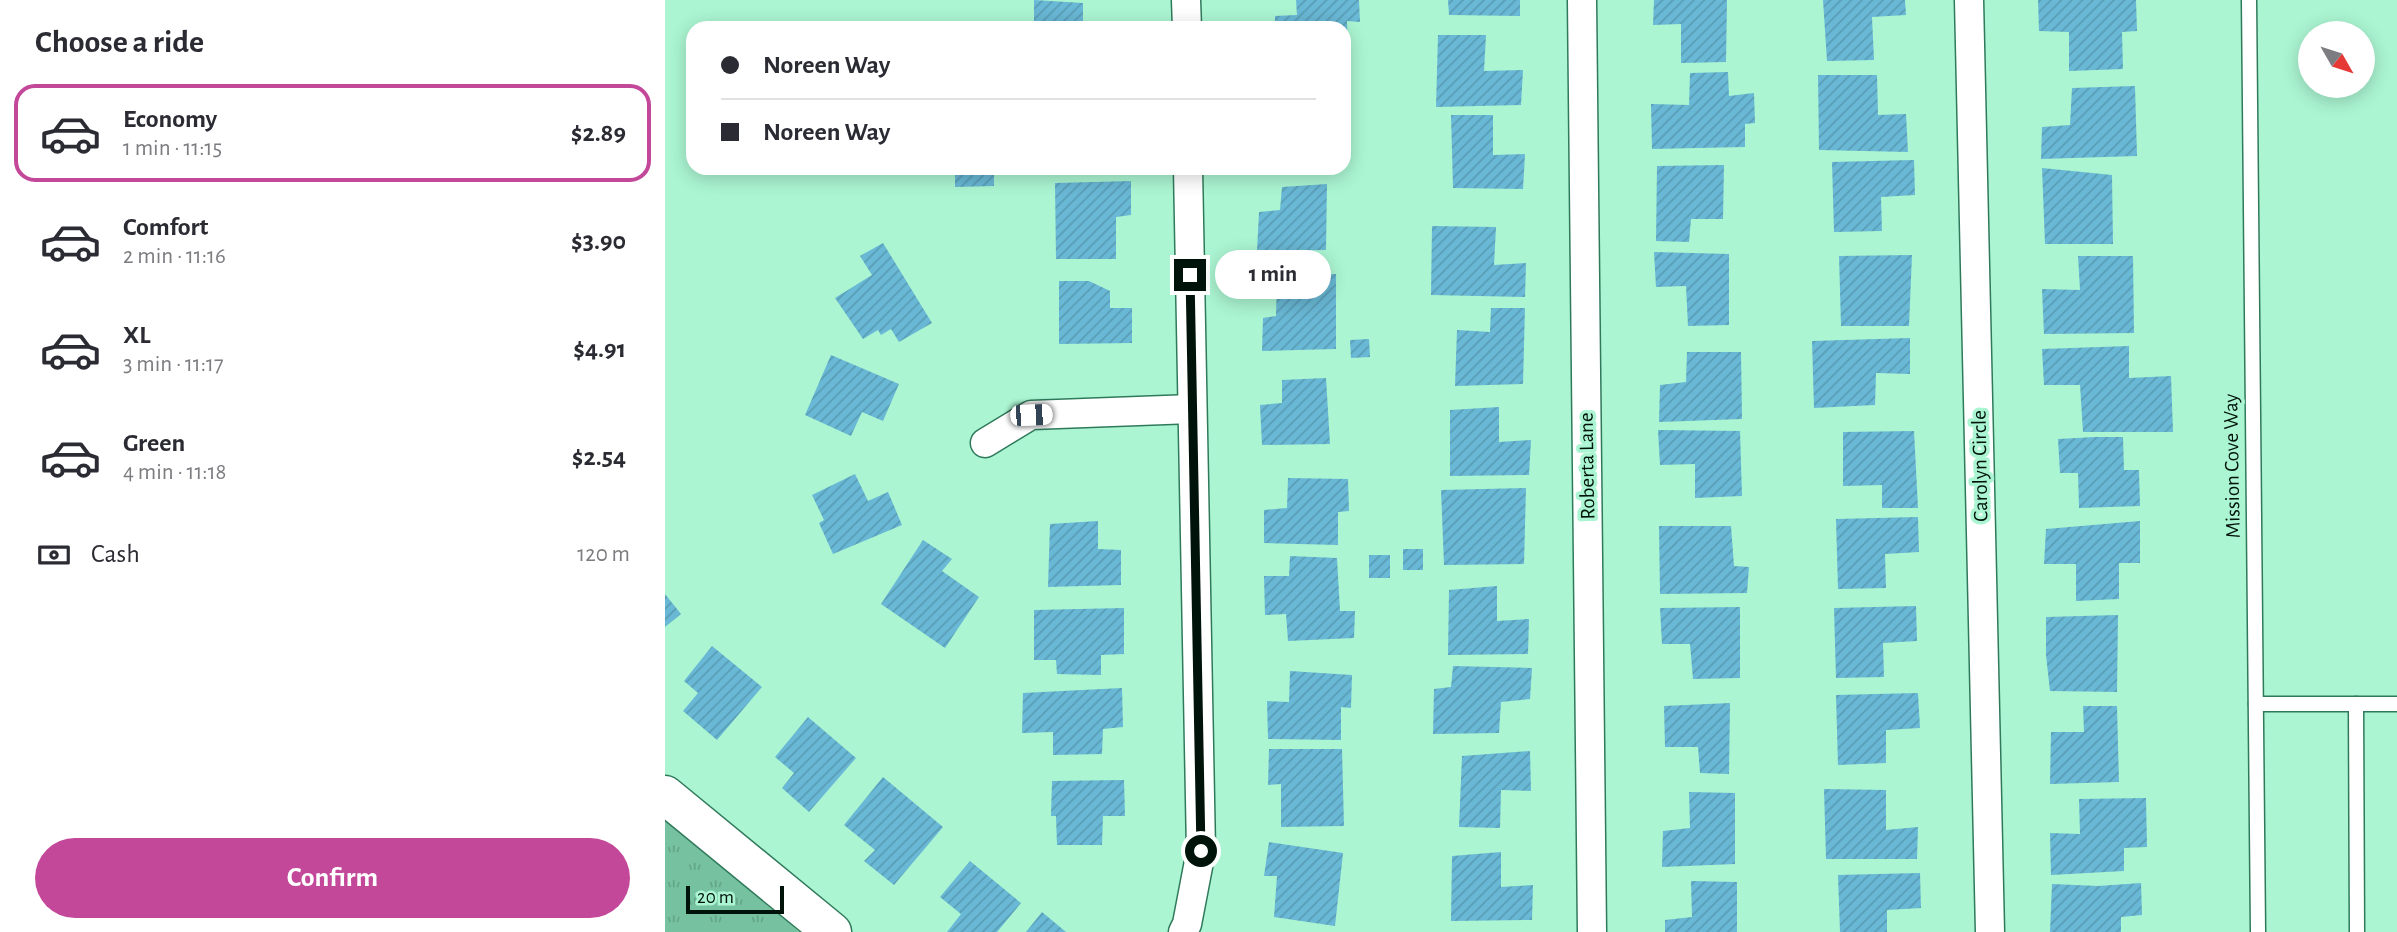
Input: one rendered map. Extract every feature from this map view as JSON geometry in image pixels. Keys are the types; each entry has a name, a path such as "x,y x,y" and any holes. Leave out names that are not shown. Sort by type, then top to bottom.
{"main road":[{"path":"665,795 832,932"}],"street":[{"path":"1186,0 1187,21"},
{"name":"Roberta Lane","path":"1582,0 1593,932"},
{"name":"Carolyn Circle","path":"1969,0 1990,932"},
{"path":"1183,932 1201,851 1188,175"},
{"path":"985,443 1031,415 1192,409"}],"lane":[{"name":"Mission Cove Way","path":"2249,0 2258,932"},
{"path":"2256,704 2397,704"},
{"path":"2357,704 2357,932"}],"green space":[{"path":"665,809 799,932 665,932"}],"building":[{"path":"1034,0 1083,3 1083,21 1034,21"},
{"path":"1296,0 1359,0 1360,22 1275,21 1275,16 1297,15"},
{"path":"1448,0 1520,0 1520,16 1449,15"},
{"path":"1654,0 1727,0 1726,62 1681,63 1681,24 1653,25"},
{"path":"1823,0 1905,0 1906,15 1872,17 1874,60 1827,61"},
{"path":"2038,0 2136,0 2137,31 2122,32 2123,69 2069,71 2069,32 2039,31"},
{"path":"1438,35 1486,35 1484,71 1523,70 1521,105 1436,107"},
{"path":"1728,72 1729,96 1754,93 1755,123 1745,124 1745,147 1652,149 1651,104 1689,105 1690,73"},
{"path":"1818,75 1877,75 1878,115 1906,114 1908,152 1819,150"},
{"path":"2135,86 2137,156 2041,159 2042,127 2070,125 2072,88"},
{"path":"1451,115 1493,115 1493,155 1525,154 1523,189 1453,188"},
{"path":"1914,160 1915,195 1881,197 1882,231 1834,232 1832,162"},
{"path":"1724,165 1723,219 1691,219 1689,242 1656,241 1657,166"},
{"path":"2042,168 2112,175 2113,244 2045,244"},
{"path":"955,175 994,175 994,186 955,187"},
{"path":"1131,181 1131,215 1116,217 1116,259 1056,259 1055,183"},
{"path":"1327,184 1326,250 1257,251 1259,212 1280,210 1282,187"},
{"path":"1432,226 1496,227 1494,265 1526,263 1525,297 1431,295"},
{"path":"883,243 932,323 899,342 891,329 881,335 878,330 863,339 835,298 872,275 860,256"},
{"path":"1654,252 1729,254 1729,325 1688,326 1686,286 1656,287"},
{"path":"1912,255 1909,326 1841,326 1839,256"},
{"path":"2078,256 2133,256 2134,333 2044,334 2042,289 2080,290"},
{"path":"1336,274 1336,349 1262,351 1263,318 1276,316 1277,275"},
{"path":"1059,281 1089,281 1110,291 1110,308 1132,308 1132,343 1059,344"},
{"path":"1491,308 1525,308 1523,384 1455,386 1457,330 1490,332"},
{"path":"1910,338 1910,374 1876,373 1875,405 1814,408 1812,341"},
{"path":"1369,339 1370,357 1351,358 1350,340"},
{"path":"2129,346 2129,378 2171,376 2173,432 2083,432 2080,385 2044,385 2042,349"},
{"path":"1687,352 1741,352 1742,419 1659,422 1660,385 1686,382"},
{"path":"831,355 899,384 883,421 862,412 851,436 805,415"},
{"path":"1326,378 1330,444 1262,445 1260,405 1282,403 1282,380"},
{"path":"1499,407 1499,442 1531,440 1529,475 1450,476 1450,410"},
{"path":"1658,430 1740,431 1742,496 1695,498 1695,464 1660,465"},
{"path":"1914,431 1918,508 1882,508 1882,485 1843,486 1843,432"},
{"path":"2123,437 2124,470 2139,470 2140,506 2079,508 2078,473 2060,473 2058,439"},
{"path":"855,474 868,501 888,492 902,525 833,554 819,523 824,520 812,495"},
{"path":"1288,478 1348,479 1349,511 1338,512 1338,545 1264,543 1264,510 1287,508"},
{"path":"1526,488 1524,564 1444,565 1441,490"},
{"path":"1918,517 1919,552 1885,554 1886,588 1838,589 1836,519"},
{"path":"1098,521 1098,549 1121,550 1121,585 1048,587 1050,524"},
{"path":"2140,521 2140,563 2119,563 2119,599 2076,601 2076,564 2044,564 2046,529"},
{"path":"1659,526 1731,526 1734,566 1749,567 1747,593 1660,594"},
{"path":"923,540 952,559 942,571 979,597 945,648 881,604"},
{"path":"1403,549 1423,549 1423,570 1403,570"},
{"path":"1369,555 1390,555 1390,578 1369,578"},
{"path":"1290,556 1337,558 1340,611 1355,611 1354,638 1288,641 1286,614 1265,615 1264,576 1289,576"},
{"path":"1497,586 1497,621 1529,619 1528,654 1448,655 1449,590"},
{"path":"665,594 681,614 665,627"},
{"path":"1916,606 1917,641 1883,643 1884,677 1836,678 1834,608"},
{"path":"1740,607 1740,678 1693,679 1690,644 1662,644 1660,608"},
{"path":"1124,608 1124,654 1101,655 1101,675 1057,674 1056,660 1034,660 1034,610"},
{"path":"2118,615 2117,692 2050,691 2046,617"},
{"path":"712,646 762,687 717,740 683,711 698,693 684,681"},
{"path":"1453,666 1532,668 1530,699 1501,702 1499,733 1433,734 1434,689 1451,687"},
{"path":"1290,671 1352,675 1351,708 1341,707 1341,740 1268,739 1267,701 1289,702"},
{"path":"1122,688 1123,727 1103,729 1102,754 1053,755 1053,732 1022,733 1023,693"},
{"path":"1918,693 1920,728 1886,730 1886,763 1838,765 1836,695"},
{"path":"1730,703 1729,774 1700,773 1698,747 1665,747 1664,706"},
{"path":"2083,706 2117,706 2119,782 2050,784 2051,732 2084,732"},
{"path":"808,717 856,758 809,812 782,788 794,773 775,757"},
{"path":"1269,749 1342,749 1344,826 1281,827 1281,784 1268,785"},
{"path":"1530,751 1531,791 1501,790 1500,828 1459,827 1462,756"},
{"path":"883,777 943,827 894,885 864,861 875,850 844,825"},
{"path":"1124,780 1125,816 1103,816 1102,845 1057,845 1056,816 1051,816 1052,781"},
{"path":"1824,789 1886,790 1886,830 1918,827 1917,859 1826,859"},
{"path":"1689,792 1735,793 1735,864 1662,867 1663,831 1690,828"},
{"path":"2146,798 2147,847 2124,848 2124,871 2051,875 2050,833 2080,834 2079,799"},
{"path":"1269,842 1343,853 1335,926 1274,917 1277,876 1264,876"},
{"path":"1501,852 1501,887 1533,885 1532,920 1451,921 1452,856"},
{"path":"970,861 1021,903 997,932 947,932 961,914 940,897"},
{"path":"1920,873 1921,908 1887,910 1887,932 1840,932 1838,875"},
{"path":"1691,881 1737,882 1737,932 1665,932 1665,920 1692,917"},
{"path":"2141,883 2142,915 2121,917 2121,932 2050,932 2052,884 2098,886"},
{"path":"1042,912 1066,932 1026,932"}],"route":[{"path":"1190,275 1201,851"}]}
